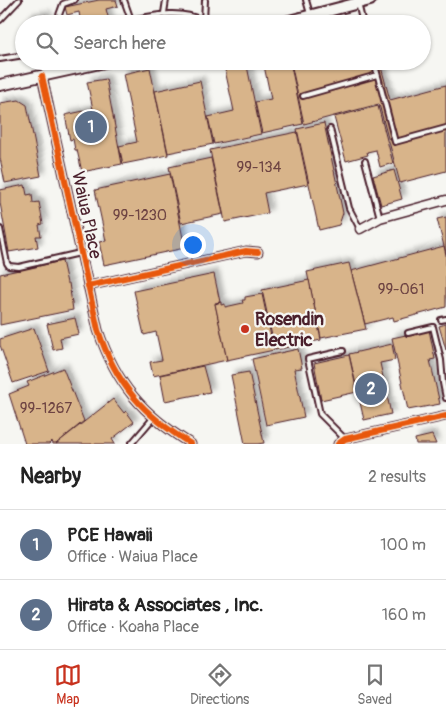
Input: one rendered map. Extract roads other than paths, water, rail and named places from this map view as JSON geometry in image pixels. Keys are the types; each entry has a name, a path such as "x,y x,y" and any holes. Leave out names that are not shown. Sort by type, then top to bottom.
{"street":[{"path":"314,15 370,0"},
{"path":"0,85 69,70"},
{"name":"Waiua Place","path":"42,76 98,330 111,364 128,390 154,418 191,444"},
{"path":"360,229 380,218 446,200"},
{"path":"88,286 246,251 258,252"},
{"path":"342,441 446,416"}],"lane":[{"path":"0,20 19,0"},
{"path":"59,15 62,4 74,0"},
{"path":"124,0 128,15"},
{"path":"164,13 166,0"},
{"path":"204,15 205,0"},
{"path":"306,0 310,15"},
{"path":"358,4 361,15"},
{"path":"154,15 164,13 192,15"},
{"path":"0,59 15,56"},
{"path":"376,70 395,142 446,128"},
{"path":"303,96 377,75"},
{"path":"330,129 349,208 360,229"},
{"path":"365,160 380,218"},
{"path":"0,229 7,263 10,266 14,267 80,253"},
{"path":"408,333 433,327 442,360 443,384 446,398"},
{"path":"342,441 320,414 308,359 343,351"},
{"path":"131,444 154,418"}],"place":[{"name":"PCE Hawaii","path":"91,127"},
{"name":"Rosendin Electric","path":"245,329"},
{"name":"Hirata & Associates , Inc.","path":"371,389"}]}
